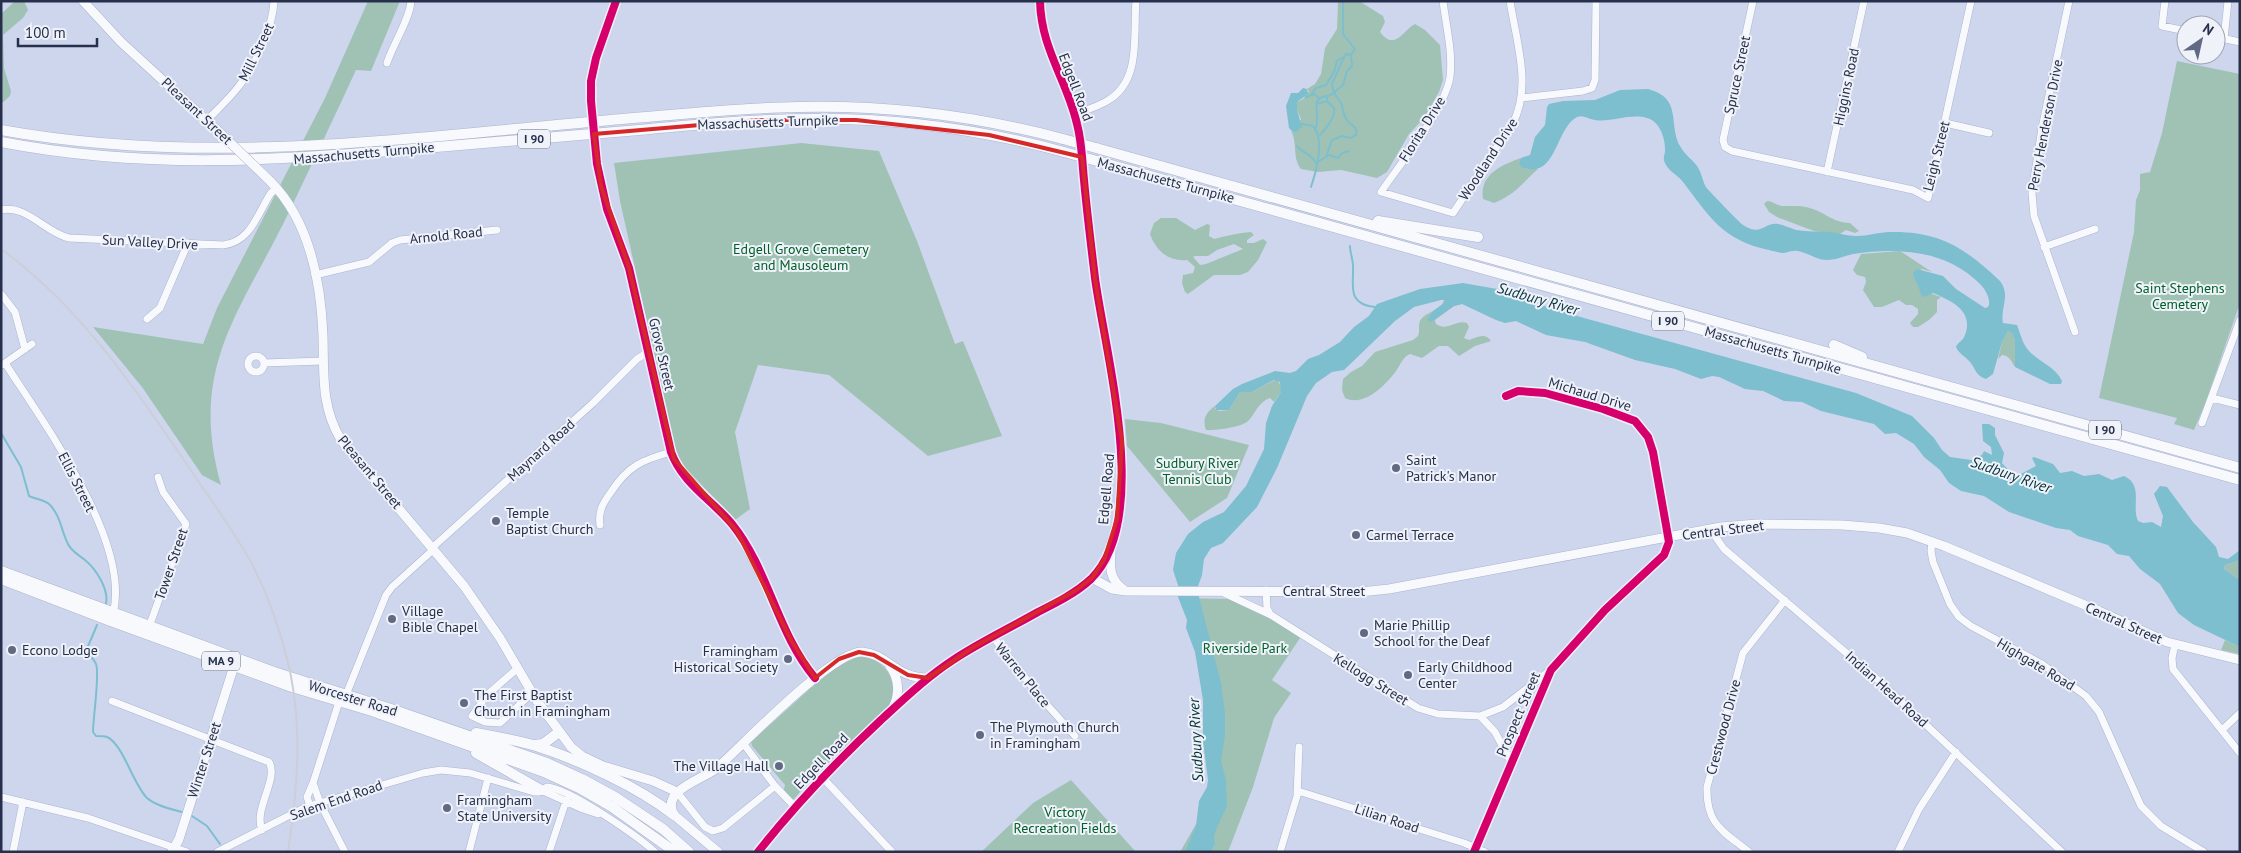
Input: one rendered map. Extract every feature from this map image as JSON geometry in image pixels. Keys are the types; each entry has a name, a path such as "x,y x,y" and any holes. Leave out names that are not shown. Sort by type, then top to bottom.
{"highway":[{"name":"Massachusetts Turnpike","path":"1,130 71,140 148,147 265,148 740,109 819,106 877,109 965,119 1012,127 1096,148 2240,468"},
{"name":"Massachusetts Turnpike","path":"1,142 115,157 174,161 242,161 321,157 740,121 818,119 876,121 944,128 1008,138 1064,152 2240,480"},
{"path":"1288,202 1374,220 1478,237"},
{"path":"1834,345 1898,372"},
{"name":"Worcester Road","path":"1,571 444,737 526,765 579,788 628,817 675,852"},
{"name":"Worcester Road","path":"1,579 234,666 425,721 530,757 582,779 648,818 689,852"},
{"path":"425,721 534,745 604,774 646,796 674,815"},
{"path":"534,745 546,742 559,732"},
{"path":"444,737 541,790"}],"main road":[{"name":"Pleasant Street","path":"83,1 121,42 207,120 274,185 290,205 302,228 315,275 322,318 326,401 329,417 336,432 350,453 434,548 473,599 559,732 571,747 589,760 618,772 653,781 677,792"},
{"name":"Edgell Road","path":"758,852 822,777 893,708 928,678 953,660 1058,601 1092,578 1104,560 1112,542 1121,486 1121,429 1095,279 1080,135 1075,114 1046,43 1040,17 1040,1"},
{"name":"Central Street","path":"1092,578 1112,589 1126,591 1266,590 1360,592 1395,589 1710,529 1757,524 1860,526 1897,531 1932,542 2099,611 2148,635 2175,645 2240,660"},
{"path":"1112,542 1110,574 1114,581 1126,591"},
{"path":"718,852 674,815 671,805 677,792 712,772 815,678 834,663 854,653 869,653 908,675 928,678"},
{"path":"888,664 894,673 897,684 897,699 893,708"},
{"name":"Winter Street","path":"173,850 212,739 234,666"}],"street":[{"name":"Mill Street","path":"207,120 233,94 246,76 268,31 274,1"},
{"path":"387,63 394,42 410,10 410,1"},
{"name":"Grove Street","path":"616,1 594,66 591,101 596,156 604,198 627,263 672,452 684,476 737,531 754,561 794,646 815,678"},
{"path":"1075,114 1113,97 1128,79 1132,66 1136,1"},
{"name":"Florita Drive","path":"1381,192 1435,113 1449,83 1450,52 1442,1"},
{"name":"Woodland Drive","path":"1381,192 1454,213 1513,123 1522,98 1522,73 1510,1"},
{"path":"1522,98 1583,91 1592,88 1595,80 1596,1"},
{"name":"Spruce Street","path":"1725,147 1723,140 1754,1"},
{"name":"Higgins Road","path":"1827,172 1864,1"},
{"name":"Leigh Street","path":"1725,147 1732,151 1913,190 1928,198 1971,1"},
{"name":"Perry Henderson Drive","path":"2069,1 2042,128 2032,193 2034,216 2075,332"},
{"path":"2165,1 2162,26 2176,29"},
{"path":"2226,20 2228,1"},
{"path":"2226,39 2240,42"},
{"path":"1945,123 1989,133"},
{"name":"Sun Valley Drive","path":"1,210 19,211 50,231 69,238 223,245 240,240 249,232 274,185"},
{"path":"2044,247 2095,229"},
{"name":"Arnold Road","path":"315,275 369,262 392,243 400,240 497,230"},
{"path":"147,319 160,308 188,243"},
{"path":"1,294 13,309 25,349"},
{"path":"2202,423 2240,320"},
{"path":"3,364 32,344"},
{"name":"Maynard Road","path":"310,806 307,797 342,698 386,595 392,587 592,403 637,359 648,352"},
{"path":"264,363 323,361"},
{"name":"Ellis Street","path":"3,364 70,462 99,526 113,566 115,600 113,614"},
{"name":"Michaud Drive","path":"1506,396 1518,391 1545,393 1626,416 1635,421 1648,437 1653,452 1669,537"},
{"path":"2212,398 2240,405"},
{"path":"600,525 600,514 603,504 623,475 646,459 672,452"},
{"name":"Tower Street","path":"149,627 186,524 163,492 158,477"},
{"name":"Indian Head Road","path":"1710,529 1724,549 1860,663 2061,851"},
{"name":"Prospect Street","path":"1475,850 1551,670 1605,610 1664,555 1669,546 1669,537"},
{"name":"Highgate Road","path":"1932,542 1931,551 1934,562 1950,604 1959,617 1971,626 2042,664 2086,696 2099,712 2140,806 2161,826 2204,852"},
{"path":"1254,590 1254,600 1258,608"},
{"path":"1266,590 1267,608 1271,615"},
{"name":"Kellogg Street","path":"1217,591 1271,615 1411,704 1438,714 1480,716 1503,708 1551,670"},
{"name":"Crestwood Drive","path":"1749,852 1725,834 1714,821 1708,805 1707,787 1743,654 1785,600"},
{"name":"Warren Place","path":"993,637 1074,736"},
{"path":"2175,645 2171,664 2173,669 2240,753"},
{"path":"518,668 487,695 472,716 485,722 500,723 532,693"},
{"path":"112,701 270,763 271,770 259,821 262,830"},
{"path":"2222,730 2240,713"},
{"path":"1480,716 1495,732 1511,762"},
{"path":"743,743 775,786 795,807"},
{"path":"1280,852 1298,791 1299,747"},
{"path":"1898,852 1919,809 1956,752"},
{"name":"Salem End Road","path":"217,852 320,802 431,771 460,771 530,791 541,790 567,798 602,815 656,852"},
{"path":"822,777 892,852"},
{"path":"469,852 488,778"},
{"path":"313,783 320,802 345,852"},
{"path":"677,792 705,827 713,831 723,828 775,786"},
{"name":"Lilian Road","path":"1298,791 1485,852"},
{"path":"1,797 89,819 173,850 187,852"},
{"path":"549,852 567,798"},
{"path":"13,852 23,802"}],"highlighted area":[{"path":"759,120 856,120 989,135 1082,157 1095,279 1122,442 1117,519 1104,560 1092,578 1075,591 972,648 928,678 908,675 874,655 859,652 839,659 815,678 792,642 737,531 674,459 629,268 601,186 594,134"}],"green space":[{"path":"15,1 24,1 28,10 23,18 3,35 4,68 11,91 10,96 1,104 1,14"},
{"path":"368,1 400,1 371,71 356,70 288,214 237,312 224,343 215,374 211,407 212,444 221,485 202,475 142,387 93,327 203,344 217,308 325,98"},
{"path":"1338,1 1359,1 1383,16 1385,22 1380,32 1385,38 1395,40 1415,24 1425,30 1440,45 1443,80 1439,92 1424,118 1409,134 1387,172 1377,178 1341,170 1318,172 1301,169 1298,165 1291,131 1294,133 1301,119 1297,110 1297,102 1303,99 1309,91 1307,89 1315,84 1321,74 1325,48 1337,29"},
{"name":"Saint Stephens Cemetery","path":"2176,65 2196,65 2240,74 2240,303 2194,430 2174,424 2177,418 2099,398 2134,232 2136,200 2140,190 2140,174 2150,172 2162,133"},
{"name":"Edgell Grove Cemetery and Mausoleum","path":"801,143 879,151 917,241 955,344 963,341 1002,436 928,456 829,375 758,365 735,432 750,509 735,520 682,464 677,456 620,201 614,163"},
{"path":"1521,158 1519,162 1526,169 1538,169 1508,196 1494,203 1483,199 1484,183 1488,177 1499,168"},
{"path":"1767,201 1782,206 1809,208 1835,220 1850,223 1859,231 1855,233 1846,230 1840,234 1814,231 1769,212 1764,204"},
{"path":"1161,218 1176,218 1195,230 1207,224 1210,225 1209,236 1214,239 1251,232 1254,235 1247,240 1247,243 1254,243 1263,239 1267,242 1258,260 1248,272 1240,275 1214,275 1188,294 1185,292 1182,283 1183,275 1193,273 1195,267 1187,260 1169,257 1156,246 1150,234 1154,223","holes":["1234,244 1243,249 1200,265 1193,257 1208,256 1217,250"]},
{"path":"1900,251 1932,272 1922,269 1914,273 1921,290 1941,297 1937,300 1937,312 1918,327 1913,327 1910,323 1918,314 1918,309 1912,305 1906,305 1899,300 1882,307 1874,307 1863,290 1866,282 1865,277 1857,275 1853,270 1861,254"},
{"path":"1444,300 1462,304 1454,306 1435,320 1436,324 1444,327 1463,322 1467,323 1469,327 1464,338 1469,340 1484,336 1491,341 1475,346 1459,356 1448,346 1439,346 1422,358 1410,354 1403,359 1396,371 1374,394 1359,400 1345,398 1342,390 1343,379 1362,366 1375,352 1413,340 1418,336 1419,323 1422,318 1440,307"},
{"path":"2008,331 2012,332 2015,341 2015,367 2007,356 2002,355 1998,359 2002,342"},
{"path":"1277,379 1281,386 1281,392 1274,402 1270,398 1263,402 1248,421 1228,428 1206,430 1204,422 1206,416 1215,406 1215,409 1219,411 1229,410 1240,392 1252,392"},
{"name":"Sudbury River Tennis Club","path":"1125,419 1161,423 1249,445 1227,498 1190,522 1127,446"},
{"path":"2240,560 2240,580 2224,569 2225,565"},
{"name":"Riverside Park","path":"1180,598 1234,599 1261,611 1300,638 1272,680 1291,693 1274,718 1253,787 1228,852 1180,852 1199,819 1209,791 1207,657"},
{"path":"2225,640 2240,647 2240,654 2221,650"},
{"path":"858,656 867,657 884,667 893,682 892,700 886,709 812,778 794,799 790,800 783,793 785,785 752,746 751,742 835,666"},
{"name":"Victory Recreation Fields","path":"1071,780 1136,852 981,852 1033,803"}],"water":[{"path":"1303,88 1307,89 1308,94 1297,102 1297,110 1302,127 1294,133 1289,128 1286,106 1291,93 1298,93"},
{"path":"1648,89 1659,93 1666,99 1673,113 1677,138 1682,149 1697,166 1706,187 1743,225 1755,230 1778,224 1796,230 1830,232 1853,236 1886,232 1908,232 1938,238 1951,244 1975,259 2000,281 2005,292 2003,323 2017,325 2027,348 2059,376 2062,381 2061,384 2050,384 2015,367 2015,341 2012,333 2008,331 2002,342 1993,374 1986,379 1978,374 1956,347 1964,337 1967,327 1964,313 1954,303 1933,293 1925,297 1921,295 1913,273 1917,269 1943,276 1956,289 1985,308 1988,307 1989,298 1982,286 1967,273 1952,264 1937,258 1904,251 1870,252 1823,260 1798,251 1782,253 1753,246 1728,233 1718,225 1681,180 1666,166 1664,162 1664,142 1661,132 1652,120 1634,117 1601,121 1582,116 1577,117 1562,134 1548,162 1532,170 1521,167 1519,162 1521,158 1530,155 1535,137 1545,125 1549,104 1563,101 1595,100 1620,90"},
{"name":"Sudbury River","path":"1463,283 1497,289 1512,296 1584,318 1856,393 1912,416 1950,457 1971,460 1982,455 1984,451 1992,455 1991,447 1983,441 1982,424 1989,424 1995,428 1995,435 2004,453 2002,463 2013,475 2019,475 2036,466 2032,458 2034,457 2053,464 2060,473 2072,471 2084,476 2099,474 2112,480 2124,476 2134,485 2136,515 2138,521 2143,523 2152,522 2161,527 2163,516 2154,494 2160,486 2167,487 2193,522 2216,547 2219,557 2228,559 2240,550 2240,560 2225,565 2224,569 2240,580 2240,647 2194,625 2178,613 2160,584 2140,569 2129,556 2117,554 2108,545 2078,536 2070,530 2056,528 2009,512 1984,496 1961,491 1949,483 1940,470 1924,457 1914,444 1896,433 1885,434 1874,424 1821,411 1802,402 1784,401 1763,391 1745,389 1719,377 1712,376 1701,379 1675,369 1635,360 1585,342 1546,335 1516,321 1505,323 1462,304 1454,306 1431,322 1427,320 1433,311 1444,303 1444,300 1441,300 1414,307 1395,321 1344,370 1332,372 1316,383 1307,396 1277,468 1257,507 1223,543 1211,548 1204,559 1202,575 1197,589 1221,683 1225,713 1225,735 1221,761 1226,780 1227,806 1217,827 1214,836 1215,844 1210,852 1185,852 1196,826 1199,801 1207,787 1208,780 1203,742 1203,700 1195,652 1186,628 1187,620 1178,597 1178,585 1173,570 1176,553 1188,534 1203,522 1224,512 1246,486 1264,449 1266,423 1272,406 1281,392 1280,382 1274,380 1252,392 1240,392 1229,410 1216,410 1215,406 1233,389 1242,384 1275,371 1290,373 1296,371 1308,359 1319,355 1340,342 1354,327 1369,316 1377,304 1420,289"}],"waterway":[{"path":"1311,187 1319,150 1318,135 1315,129 1317,101 1322,97 1331,95 1343,85 1347,71 1352,66 1351,55 1355,49 1343,34 1343,1"},
{"path":"1326,157 1332,140 1342,136 1350,138 1356,135 1356,129 1345,117 1342,105 1334,92 1332,84 1346,54 1351,55"},
{"path":"1312,94 1316,88 1326,85 1334,72 1337,61 1342,58"},
{"path":"1306,97 1314,94 1319,98"},
{"path":"1320,135 1334,115 1334,108 1327,101 1327,96"},
{"path":"1317,104 1327,101"},
{"path":"1302,124 1313,126 1315,129"},
{"path":"1297,146 1316,163 1329,155 1338,158 1342,153 1349,151"},
{"path":"1350,246 1353,263 1353,287 1356,298 1359,302 1375,307"},
{"path":"1,433 21,467 29,496 46,502 54,510 69,546 89,564 101,580 106,592 106,604"},
{"path":"97,625 86,651 95,662 97,669 93,732 96,736 107,737 113,741 147,798 159,805 182,812"},
{"path":"192,816 207,826 220,844"}],"railway":[{"path":"1,249 55,295 124,376 230,527 260,580 275,618 287,658 294,695 297,762 288,852"}],"cycle path":[{"path":"616,1 596,58 591,81 597,164 607,209 629,268 671,452 682,473 724,515 745,542 765,581 791,641 815,678"},
{"path":"758,852 833,767 916,689 963,653 1079,589 1091,579 1109,552 1119,517 1122,477 1120,434 1095,278 1079,131 1073,108 1045,34 1041,18 1040,1"},
{"path":"1474,852 1551,670 1605,610 1664,555 1669,542 1653,452 1648,437 1635,421 1603,409 1545,393 1518,391 1506,396"}],"place":[{"name":"Saint Patrick's Manor","path":"1396,468"},
{"name":"Temple Baptist Church","path":"496,521"},
{"name":"Carmel Terrace","path":"1356,535"},
{"name":"Village Bible Chapel","path":"392,619"},
{"name":"Marie Phillip School for the Deaf","path":"1364,633"},
{"name":"Econo Lodge","path":"12,650"},
{"name":"Framingham Historical Society","path":"788,659"},
{"name":"Early Childhood Center","path":"1408,675"},
{"name":"The First Baptist Church in Framingham","path":"464,703"},
{"name":"The Plymouth Church in Framingham","path":"980,735"},
{"name":"The Village Hall","path":"779,766"},
{"name":"Framingham State University","path":"447,808"}]}
